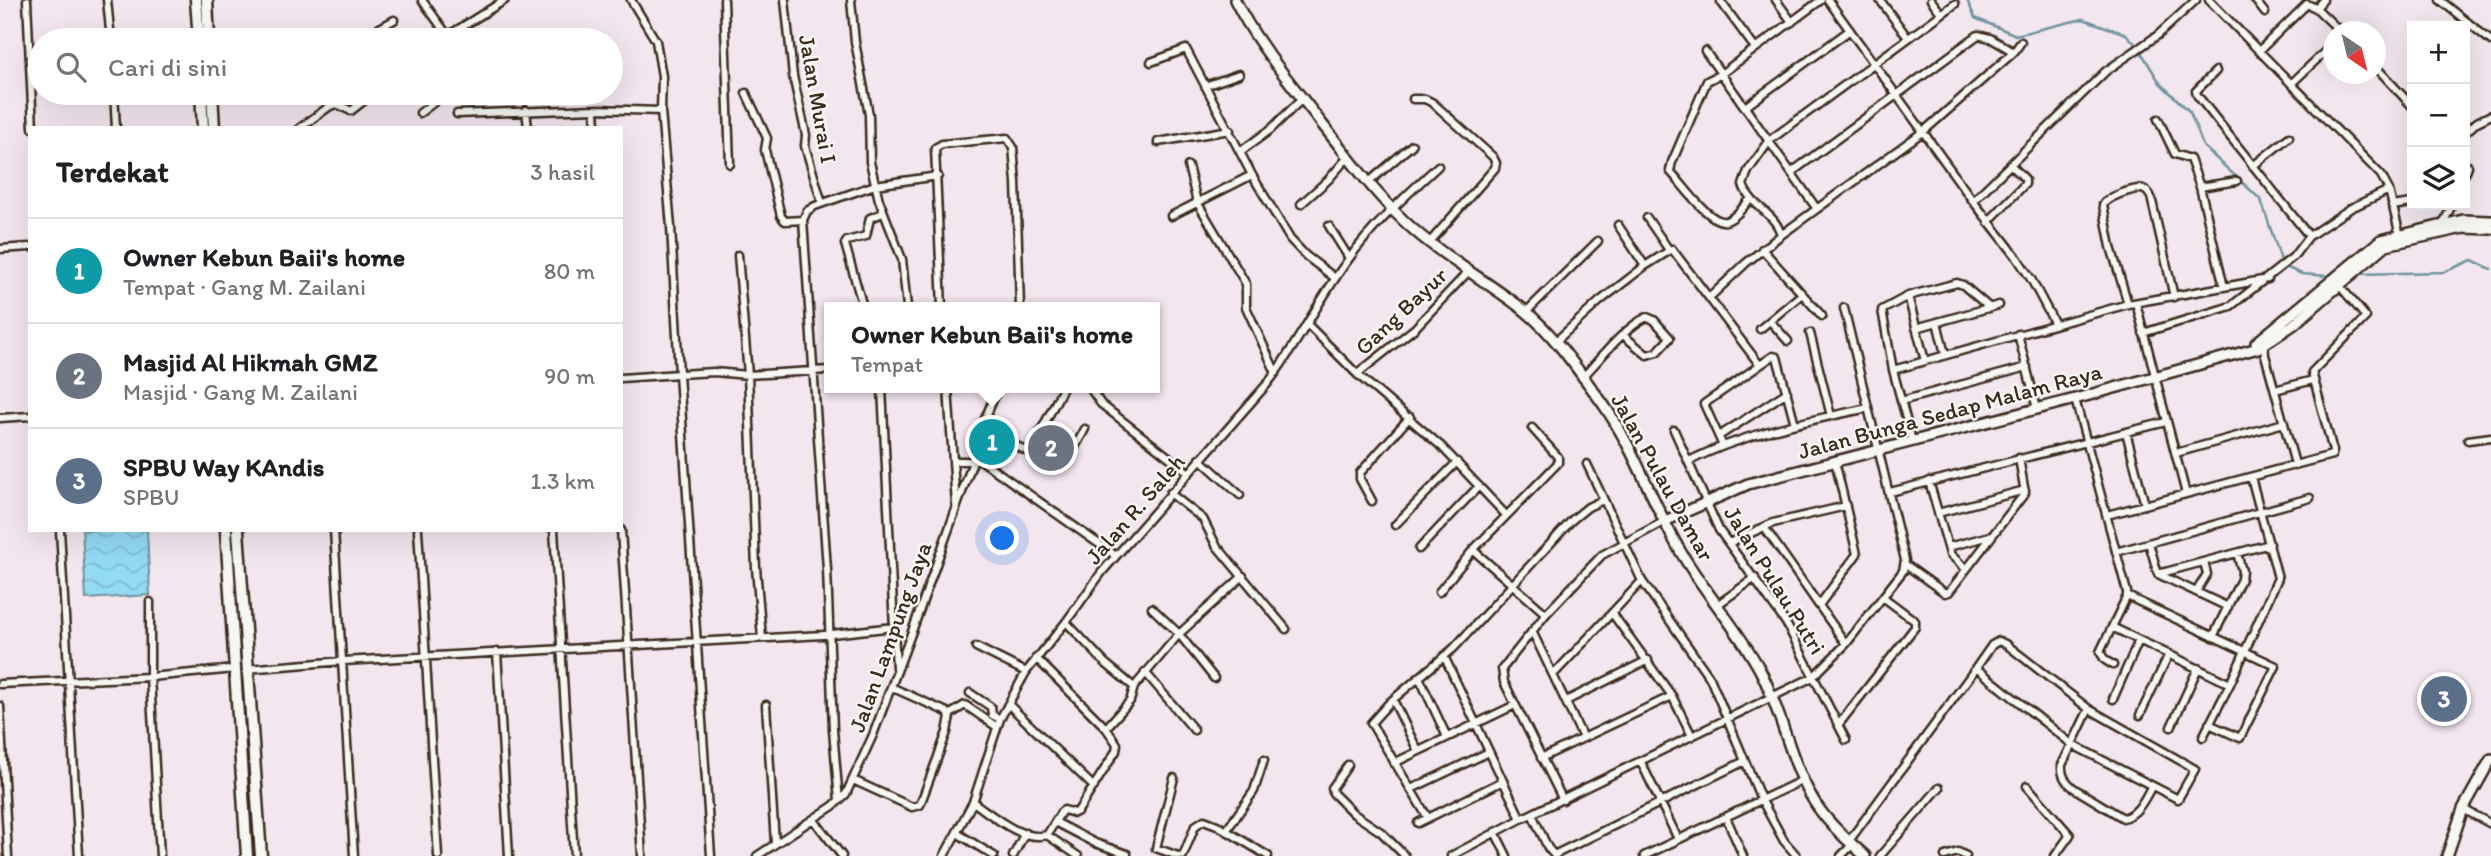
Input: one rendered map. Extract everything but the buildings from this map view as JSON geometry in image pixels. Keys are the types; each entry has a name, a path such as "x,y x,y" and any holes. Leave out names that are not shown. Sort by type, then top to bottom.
{"main road":[{"path":"196,0 198,28"},
{"path":"207,0 208,28"},
{"path":"202,105 203,126"},
{"path":"213,105 214,126"},
{"path":"227,535 233,545 238,535"},
{"path":"227,535 234,559 241,669 247,856"},
{"path":"234,559 238,535"},
{"path":"241,669 261,856"}],"street":[{"path":"27,0 28,28"},
{"path":"107,0 110,28"},
{"path":"422,0 439,28"},
{"path":"463,28 505,0"},
{"path":"631,0 656,41 663,76 661,111 671,227 711,856"},
{"path":"724,0 730,164"},
{"name":"Jalan Murai I","path":"785,0 793,76 805,126 806,146 822,203"},
{"path":"851,0 855,42 869,115 869,150 875,185 902,260 906,302"},
{"name":"Jalan Pulau Damar","path":"1235,0 1251,29 1303,98 1348,157 1394,210 1429,243 1526,312 1555,342 1601,401 1632,451 1690,568 1751,653 1773,699 1803,780 1824,815 1865,856"},
{"path":"1776,0 1792,22"},
{"path":"1751,198 1733,217 1724,222 1713,219 1670,171 1672,162 1704,84 1822,0"},
{"path":"1828,0 2031,279 2055,324"},
{"path":"1880,0 1908,38"},
{"path":"1931,0 1941,13"},
{"path":"1973,201 2106,71 2149,42 2196,0"},
{"path":"2209,0 2381,175 2389,190 2400,238"},
{"path":"2255,0 2265,13"},
{"path":"2316,8 2323,0"},
{"path":"2440,0 2491,41"},
{"path":"1721,2 1755,48"},
{"path":"1781,235 1774,219 1744,189 1744,178 1770,141 1955,4"},
{"path":"2259,51 2307,4 2316,8 2330,21"},
{"path":"380,28 394,20"},
{"path":"2484,36 2491,29"},
{"path":"1745,107 1850,30"},
{"path":"1792,172 1978,35 1990,38 2014,52"},
{"path":"1710,298 1781,235 1924,131 2014,52 2021,42"},
{"path":"1152,62 1186,48 1252,175 1297,248 1335,278"},
{"path":"1704,51 1817,209"},
{"path":"2292,83 2323,53"},
{"path":"2216,71 2196,91 2197,95 2309,236"},
{"path":"1205,86 1239,74"},
{"path":"2386,79 2407,101"},
{"path":"746,93 767,138 765,150 781,216 787,222 803,220"},
{"path":"1241,151 1270,130 1303,98"},
{"path":"1413,99 1425,99 1433,103 1493,157 1496,163 1495,168 1429,243"},
{"path":"32,105 33,126"},
{"path":"115,105 116,126"},
{"path":"303,126 334,105"},
{"path":"339,105 351,111 359,105"},
{"path":"420,113 430,105"},
{"path":"595,109 596,126"},
{"path":"457,114 526,110 661,111"},
{"path":"526,110 528,126"},
{"path":"2470,127 2491,115"},
{"path":"2158,119 2175,154 2190,159 2200,187 2224,287"},
{"path":"1158,142 1230,130"},
{"path":"2253,166 2289,137"},
{"path":"942,302 935,150 938,146 1007,138 1013,147 1016,182 1020,302"},
{"path":"1369,182 1412,145"},
{"path":"1301,204 1328,180 1348,157"},
{"path":"1988,222 2025,184 2025,179 2010,164"},
{"path":"1188,166 1197,202 1246,284 1246,307 1276,373"},
{"name":"Jalan R. Saleh","path":"944,856 973,802 999,723 1036,658 1116,556 1276,373 1349,258 1438,166"},
{"path":"1171,216 1252,175"},
{"path":"839,801 828,634 827,569 803,220 807,211 822,203 875,185 938,176"},
{"path":"2200,187 2236,181"},
{"path":"2174,297 2151,197 2147,191 2141,189 2108,198 2103,205 2111,247 2143,333 2186,494"},
{"path":"2143,333 2228,308 2279,270 2309,236 2351,208 2389,190"},
{"path":"2392,206 2407,204"},
{"path":"2443,224 2450,210"},
{"path":"862,302 845,244 866,236 870,218 883,213"},
{"path":"1647,218 1759,364"},
{"name":"Jalan Bunga Sedap Malam Raya","path":"1665,521 1748,484 2075,399 2259,347 2293,325 2338,282 2386,245 2443,224 2463,220 2490,220"},
{"name":"Jalan Bunga Sedap Malam Raya","path":"2338,282 2345,270 2376,243 2463,228 2490,220"},
{"path":"1618,225 1645,266"},
{"path":"1329,226 1349,258"},
{"path":"1526,312 1598,241"},
{"path":"0,249 28,247"},
{"path":"1555,342 1600,301 1645,266 1671,250"},
{"path":"1762,250 1822,316"},
{"path":"738,255 748,375 756,568 762,638"},
{"name":"Gang Bayur","path":"1357,374 1415,328 1468,272"},
{"path":"1893,370 2132,303 2268,279"},
{"path":"2107,515 2330,456 2334,452 2312,372 2366,318 2338,282"},
{"path":"1912,441 1893,370 1882,310 1908,296 1957,283 1990,307"},
{"path":"1760,330 1802,294"},
{"path":"1908,296 1924,361"},
{"path":"1916,328 1999,304"},
{"path":"1844,308 1906,565 1947,593 2019,502 2025,490 2019,458"},
{"path":"1582,378 1623,335 1645,317 1654,320 1670,338 1657,352 1647,355 1623,335"},
{"path":"1770,321 1788,341"},
{"path":"1937,322 1945,354"},
{"path":"1307,324 1357,374 1410,417 1457,462 1506,515"},
{"path":"1810,333 1831,416"},
{"path":"2018,334 2037,409"},
{"path":"2259,347 2275,390 2295,464"},
{"path":"1723,446 1704,404 1773,356 1777,357 1795,424"},
{"path":"1901,401 2027,367"},
{"path":"623,377 714,372 748,375 824,370"},
{"path":"2275,390 2314,380"},
{"path":"1719,436 1787,392"},
{"path":"883,393 896,674"},
{"path":"948,393 956,507"},
{"name":"Jalan Lampung Jaya","path":"757,856 839,801 853,780 896,674 996,393"},
{"path":"1030,452 1060,393"},
{"path":"1093,393 1101,404 1188,472"},
{"path":"2075,399 2127,596 2100,652 2105,660 2113,665"},
{"path":"1689,461 1723,446 1795,424 1868,408"},
{"path":"0,418 28,415"},
{"path":"1372,501 1360,479 1360,472 1410,417"},
{"path":"1890,492 2166,422"},
{"path":"2176,453 2284,423"},
{"path":"982,426 1041,458 1062,458 1069,454 1085,429"},
{"path":"1439,592 1473,550 1559,460 1532,428"},
{"name":"Jalan Pulau Putri","path":"1674,430 1719,530 1791,631 1846,740"},
{"path":"2126,432 2145,505"},
{"path":"2469,440 2491,437"},
{"path":"953,461 974,458 1116,556"},
{"path":"1200,459 1240,495"},
{"path":"1820,604 1857,554 1835,461"},
{"path":"1395,524 1457,462"},
{"path":"1587,464 1642,581 1707,673 1729,719 1761,799 1784,841 1797,856"},
{"path":"2203,737 2278,578 2251,477"},
{"path":"1929,481 1953,559 1966,569"},
{"path":"1419,549 1479,486"},
{"path":"1938,513 2025,490"},
{"path":"1170,493 1203,519 1216,545 1286,629"},
{"path":"2116,552 2310,498"},
{"path":"1429,818 1370,724 1393,700 1444,656 1581,512 1603,500"},
{"path":"1729,543 1764,527 1846,506"},
{"path":"1563,800 1504,682 1502,668 1546,614 1598,559 1623,542 1665,521"},
{"path":"1764,527 1846,644"},
{"path":"60,532 79,856"},
{"path":"334,532 354,856"},
{"path":"418,532 438,856"},
{"path":"554,532 574,856"},
{"path":"621,532 642,856"},
{"path":"1948,547 1992,536"},
{"path":"2149,543 2158,574 2228,607"},
{"path":"2158,574 2270,544"},
{"path":"1473,550 1546,614"},
{"path":"2213,637 2242,573 2237,554"},
{"path":"2196,592 2207,574 2204,562"},
{"path":"1451,856 1521,819 1773,699 1813,677 1846,644 1906,565"},
{"path":"1106,728 1130,701 1134,687 1145,672 1179,634 1243,576"},
{"path":"1717,605 1755,578"},
{"path":"1553,675 1642,581"},
{"path":"2127,596 2274,663 2276,668 2240,738 2209,724"},
{"path":"1839,724 1915,627 1915,621 1883,597"},
{"path":"150,602 150,677 160,856"},
{"path":"1152,608 1179,634 1214,678"},
{"path":"1612,613 1672,695 1692,736"},
{"path":"1066,622 1105,663 1134,687"},
{"path":"0,684 150,677 343,661 828,634 894,627"},
{"path":"2112,627 2230,684"},
{"path":"1532,631 1583,737"},
{"path":"2113,699 2139,640"},
{"path":"1841,856 1992,645 1999,641 2089,709 2195,769 2178,799 2073,745 1976,668"},
{"path":"975,647 1026,672"},
{"path":"497,652 509,856"},
{"path":"2140,716 2169,654"},
{"path":"1444,656 1521,819"},
{"path":"1036,658 1106,728 1118,748 1078,811 1074,813 1064,810 1046,835"},
{"path":"1566,701 1648,660"},
{"path":"2171,727 2198,668"},
{"path":"1145,672 1195,730"},
{"path":"1419,677 1447,737"},
{"path":"891,687 949,715"},
{"path":"970,693 991,707 992,715 999,723"},
{"path":"1541,758 1672,695"},
{"path":"1393,700 1418,751"},
{"path":"1008,704 1094,787"},
{"path":"766,705 775,843"},
{"path":"949,715 965,705 999,723"},
{"path":"1394,763 1515,705"},
{"path":"0,706 8,856"},
{"path":"2089,709 2062,765 2061,774 2075,789 2123,818 2137,811 2152,786"},
{"path":"853,780 891,799 917,807 947,732 949,715"},
{"path":"1411,789 1489,752"},
{"path":"2447,856 2463,810 2491,759"},
{"path":"1226,831 1254,791 1264,760"},
{"path":"1532,814 1554,855 1745,761"},
{"path":"1641,762 1678,839"},
{"path":"1348,765 1334,784 1332,792 1354,814 1381,832 1405,856"},
{"path":"1154,856 1174,778"},
{"path":"1644,856 1803,780"},
{"path":"1418,823 1503,781"},
{"path":"2027,786 2070,835 2055,856"},
{"path":"1880,856 1939,788"},
{"path":"973,802 1026,833 1046,835 1078,856"},
{"path":"2463,810 2491,824"},
{"path":"1726,817 1741,855"},
{"path":"814,820 842,856"},
{"path":"1156,848 1181,856 1195,826 1200,821 1208,820 1264,855"},
{"path":"1055,822 1096,843 1127,854"},
{"path":"1495,832 1507,856"},
{"path":"957,833 994,856"},
{"path":"1013,856 1026,833"},
{"path":"1945,856 1958,852 1966,856"}],"water":[{"path":"82,532 147,532 150,595 86,599"}],"waterway":[{"path":"1967,0 1975,18 2016,35 2083,19 2126,34 2138,47 2160,83 2190,112 2203,146 2261,200 2283,266 2302,274 2329,276"},
{"path":"2359,274 2444,272 2472,260 2491,269"}],"place":[{"name":"Owner Kebun Baii's home","path":"992,442"},
{"name":"Masjid Al Hikmah GMZ","path":"1051,448"},
{"name":"SPBU Way KAndis","path":"2444,699"}]}
